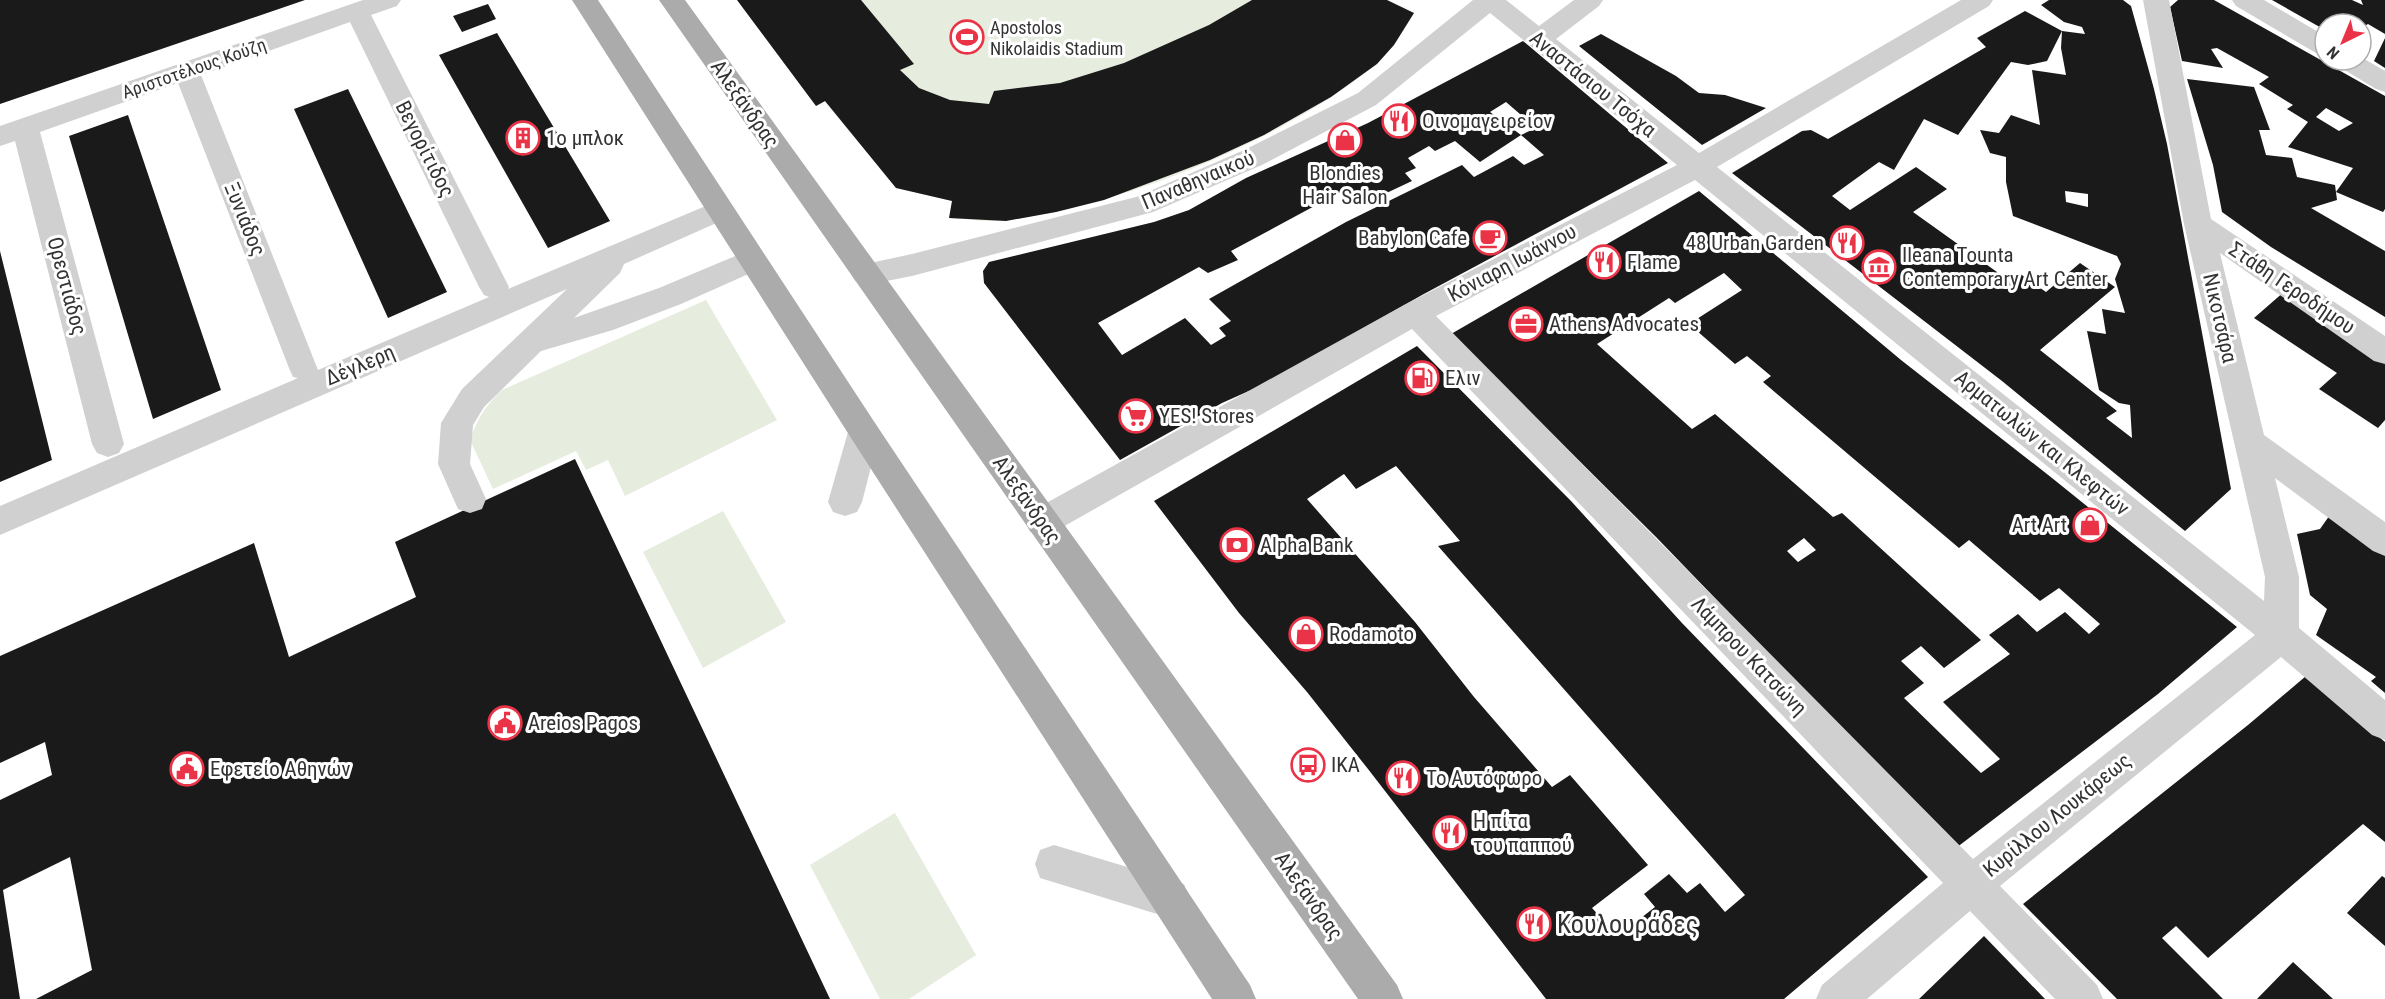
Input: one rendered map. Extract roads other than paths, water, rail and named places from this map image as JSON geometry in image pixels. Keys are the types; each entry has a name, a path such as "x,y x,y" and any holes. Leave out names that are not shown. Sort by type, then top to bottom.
{"main road":[{"path":"585,0 864,432 1236,999"},
{"name":"Αλεξάνδρας","path":"672,0 1383,999"}],"street":[{"name":"Αριστοτέλους Κούζη","path":"13,132 388,0"},
{"name":"Παναθηναικού","path":"866,274 912,265 1143,205 1252,158 1368,99 1490,0"},
{"name":"Αναστάσιου Τσόχα","path":"1490,0 1696,167"},
{"path":"1539,39 1590,0"},
{"name":"Κόνιαρη Ιωάννου","path":"1042,522 1415,313 1696,167 1980,0"},
{"name":"Νικοτσάρα","path":"2156,0 2198,224 2282,577 2281,635"},
{"path":"2245,0 2313,40"},
{"name":"Βεγορίτιδος","path":"357,11 494,287"},
{"name":"Ξυνιάδος","path":"186,71 304,368"},
{"path":"2367,72 2385,83"},
{"name":"Ορεστιάδος","path":"13,132 108,444"},
{"name":"Αρματωλών και Κλεφτών","path":"1696,167 2281,635 2385,723"},
{"name":"Δέγλερη","path":"0,521 720,210"},
{"name":"Στάθη Γεροδήμου","path":"2198,224 2385,352"},
{"path":"470,499 454,464 457,423 473,398 624,251"},
{"path":"534,341 602,322 670,296 752,260"},
{"name":"Λάμπρου Κατσώνη","path":"1415,313 2083,999"},
{"path":"845,502 864,432"},
{"path":"2250,442 2385,541"},
{"name":"Κυρίλλου Λουκάρεως","path":"1836,999 1971,885 2281,635"},
{"path":"1054,864 1170,898"}],"place":[{"name":"Apostolos Nikolaidis Stadium","path":"967,37"},
{"name":"Οινομαγειρείον","path":"1399,121"},
{"name":"1ο μπλοκ","path":"523,138"},
{"name":"Blondies Hair Salon","path":"1345,140"},
{"name":"Babylon Cafe","path":"1490,238"},
{"name":"48 Urban Garden","path":"1847,243"},
{"name":"Flame","path":"1604,262"},
{"name":"Ileana Tounta Contemporary Art Center","path":"1879,267"},
{"name":"Athens Advocates","path":"1526,324"},
{"name":"Ελιν","path":"1422,378"},
{"name":"YES! Stores","path":"1136,416"},
{"name":"Art Art","path":"2090,525"},
{"name":"Alpha Bank","path":"1237,545"},
{"name":"Rodamoto","path":"1306,634"},
{"name":"Areios Pagos","path":"505,723"},
{"name":"ΙΚΑ","path":"1308,765"},
{"name":"Εφετείο Αθηνών","path":"187,769"},
{"name":"Το Αυτόφωρο","path":"1403,778"},
{"name":"Η πίτα του παππού","path":"1450,833"},
{"name":"Κουλουράδες","path":"1534,924"}]}
